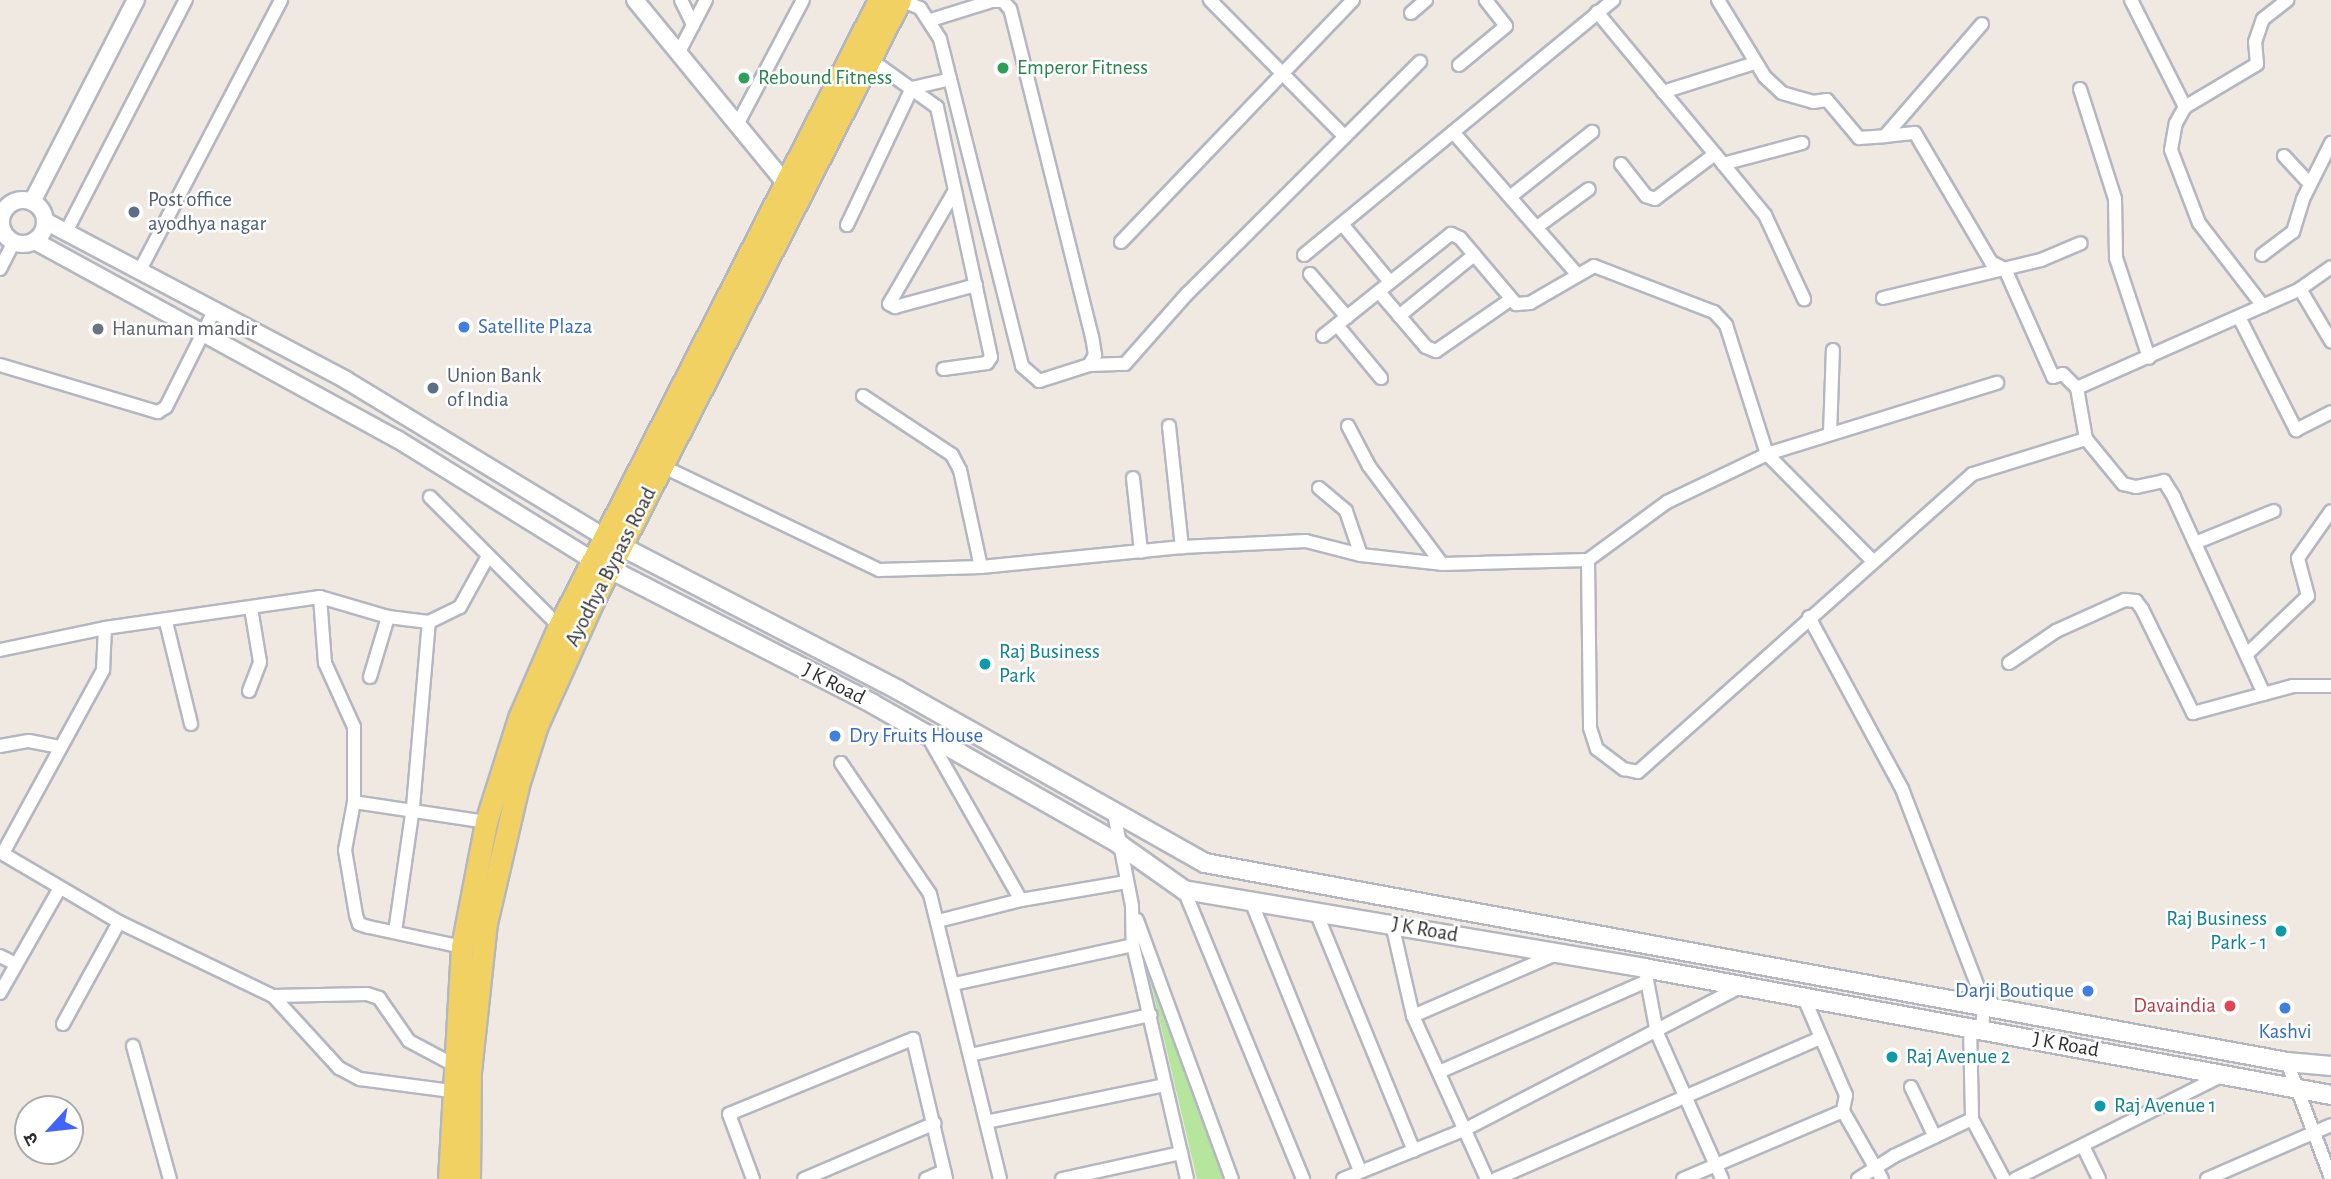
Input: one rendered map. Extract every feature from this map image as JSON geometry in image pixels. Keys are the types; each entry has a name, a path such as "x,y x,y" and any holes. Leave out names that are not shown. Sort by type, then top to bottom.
{"main road":[{"name":"Ayodhya Bypass Road","path":"613,543 662,466 879,0"},
{"name":"Ayodhya Bypass Road","path":"449,1179 452,1064 462,947 486,822 519,718 559,626 601,565 792,191 870,60 901,0"},
{"name":"J K Road","path":"613,543 898,691 1205,863 1668,949 1984,1003 2287,1062 2331,1066"},
{"name":"Ayodhya Bypass Road","path":"469,1179 470,1072 486,923 515,798 560,667 601,565"},
{"name":"J K Road","path":"601,565 873,704 930,740 1119,844 1184,890 1392,924 1556,954 1645,974 1663,972 1738,988 2331,1095"},
{"path":"1055,809 1066,786"},
{"path":"1663,972 1668,949"}],"street":[{"path":"32,202 135,0"},
{"path":"66,232 186,0"},
{"path":"140,270 281,0"},
{"path":"635,0 792,191"},
{"path":"681,0 693,25"},
{"path":"678,54 706,0"},
{"path":"737,125 803,0"},
{"path":"901,0 920,8 930,20 950,79 1022,366 1039,381 1089,365 1125,364 1186,294 1420,62"},
{"path":"1121,242 1353,0"},
{"path":"1411,13 1426,0"},
{"path":"1458,65 1506,26 1486,0"},
{"path":"1304,255 1613,0"},
{"path":"1718,0 1755,63 1782,93 1814,102 1827,100 1859,138 1915,133 1991,262 2006,269 2053,377 2063,374 2077,388 2086,439 2123,484 2136,487 2164,481 2264,694"},
{"path":"2131,0 2185,107"},
{"path":"2263,306 2199,223 2171,150 2176,122 2185,107 2257,64 2255,42 2263,19 2287,0"},
{"path":"930,20 992,1 1003,1 1010,9 1092,337 1095,355 1089,365"},
{"path":"1216,2 1345,136"},
{"path":"1597,12 1765,215 1804,299"},
{"path":"1885,136 1982,24"},
{"path":"870,60 937,107 991,357 987,363 943,369"},
{"path":"1663,92 1755,63"},
{"path":"912,88 950,79"},
{"path":"847,225 912,88"},
{"path":"2080,89 2115,199 2116,258 2149,358"},
{"path":"1453,132 1576,273"},
{"path":"1510,197 1592,132"},
{"path":"1621,164 1646,196 1655,199 1719,159 1802,143"},
{"path":"2262,255 2293,232 2310,184 2331,143"},
{"path":"2284,156 2310,184"},
{"path":"1536,227 1589,189"},
{"path":"954,192 889,304 895,307 976,285"},
{"path":"13,243 2,229 2,211 19,200 32,202 45,221 215,309 523,484 613,543"},
{"path":"35,241 45,221"},
{"path":"1342,223 1390,282"},
{"path":"1323,336 1451,234 1474,255 1510,300 1530,303 1576,273 1594,266 1602,267 1721,318 1767,454 1872,561"},
{"path":"13,243 35,241 201,335 397,439 601,565"},
{"path":"0,269 13,243"},
{"path":"1883,298 2006,269 2081,243"},
{"path":"1399,316 1474,255"},
{"path":"2077,388 2300,289 2331,267"},
{"path":"1310,274 1381,377"},
{"path":"2300,289 2331,341"},
{"path":"1379,292 1426,347 1436,351 1510,300"},
{"path":"0,365 158,412 166,407 215,309"},
{"path":"2239,317 2296,430 2331,412"},
{"path":"1830,434 1833,350"},
{"path":"662,466 879,570 981,567 1182,547 1306,541 1361,555 1442,564 1588,560 1667,502 1767,454 1997,383"},
{"path":"863,396 952,455 960,470 981,567"},
{"path":"1169,426 1182,547"},
{"path":"1348,426 1369,466 1442,564"},
{"path":"1588,560 1590,727 1597,749 1624,769 1638,772 1809,617 1973,474 2086,439"},
{"path":"1133,478 1141,552"},
{"path":"1319,488 1346,511 1361,555"},
{"path":"430,497 487,558 559,626"},
{"path":"2195,543 2274,511"},
{"path":"2247,654 2308,596 2298,558 2331,511"},
{"path":"0,650 105,628 166,622 320,597 388,617 429,622 460,607 487,558"},
{"path":"320,597 324,663 354,727 354,802 345,850 359,924 462,947"},
{"path":"2009,663 2056,631 2125,600 2136,601 2142,609 2193,713 2304,685 2331,686"},
{"path":"249,691 260,662 251,608"},
{"path":"370,677 388,617"},
{"path":"1809,617 1902,789 1984,1003 1976,1029 1972,1119 2004,1179"},
{"path":"166,622 191,724"},
{"path":"395,932 413,807 429,622"},
{"path":"105,628 103,670 5,838 1,852 120,922 273,996 339,1068 360,1079 451,1091"},
{"path":"930,740 1021,900"},
{"path":"0,746 29,741 60,747"},
{"path":"841,763 930,894 1000,1179"},
{"path":"354,802 413,807 486,822"},
{"path":"1114,813 1132,906 1232,1179"},
{"path":"938,921 1021,900 1126,883"},
{"path":"0,993 60,888"},
{"path":"1184,890 1303,1179"},
{"path":"1251,901 1360,1171"},
{"path":"1132,906 1133,945 1187,1179"},
{"path":"1316,912 1414,1151"},
{"path":"63,1024 120,922"},
{"path":"1392,924 1413,1016 1487,1179"},
{"path":"954,984 1133,945"},
{"path":"1413,1016 1556,954"},
{"path":"0,956 16,964"},
{"path":"1439,1072 1645,974 1657,1032 1722,1179"},
{"path":"1343,1179 1466,1129 1738,988"},
{"path":"273,996 367,994 379,998 409,1041 452,1064"},
{"path":"1804,998 1846,1095 1843,1111 1880,1175"},
{"path":"970,1055 1151,1015"},
{"path":"1496,1179 1687,1100 1821,1038"},
{"path":"753,1179 729,1114 913,1039 935,1123 945,1175 926,1179"},
{"path":"132,1046 170,1179"},
{"path":"2287,1062 2295,1090 2331,1178"},
{"path":"2015,1179 2226,1074"},
{"path":"986,1122 1164,1085"},
{"path":"1911,1087 1935,1137"},
{"path":"1684,1179 1843,1111"},
{"path":"1858,1179 1880,1175 1894,1156 1972,1119"},
{"path":"804,1179 935,1123"},
{"path":"2207,1179 2331,1125"},
{"path":"2083,1146 2099,1179"},
{"path":"1062,1179 1181,1153"}],"green space":[{"path":"1144,954 1225,1179 1197,1179"}],"place":[{"name":"Emperor Fitness","path":"1003,68"},
{"name":"Rebound Fitness","path":"744,78"},
{"name":"Post office ayodhya nagar","path":"134,212"},
{"name":"Satellite Plaza","path":"464,327"},
{"name":"Hanuman mandir","path":"98,329"},
{"name":"Union Bank of India","path":"433,388"},
{"name":"Raj Business Park","path":"985,664"},
{"name":"Dry Fruits House","path":"835,736"},
{"name":"Raj Business Park - 1","path":"2281,931"},
{"name":"Darji Boutique","path":"2088,991"},
{"name":"Davaindia","path":"2230,1006"},
{"name":"Kashvi","path":"2285,1008"},
{"name":"Raj Avenue 2","path":"1892,1057"},
{"name":"Raj Avenue 1","path":"2100,1106"}]}
